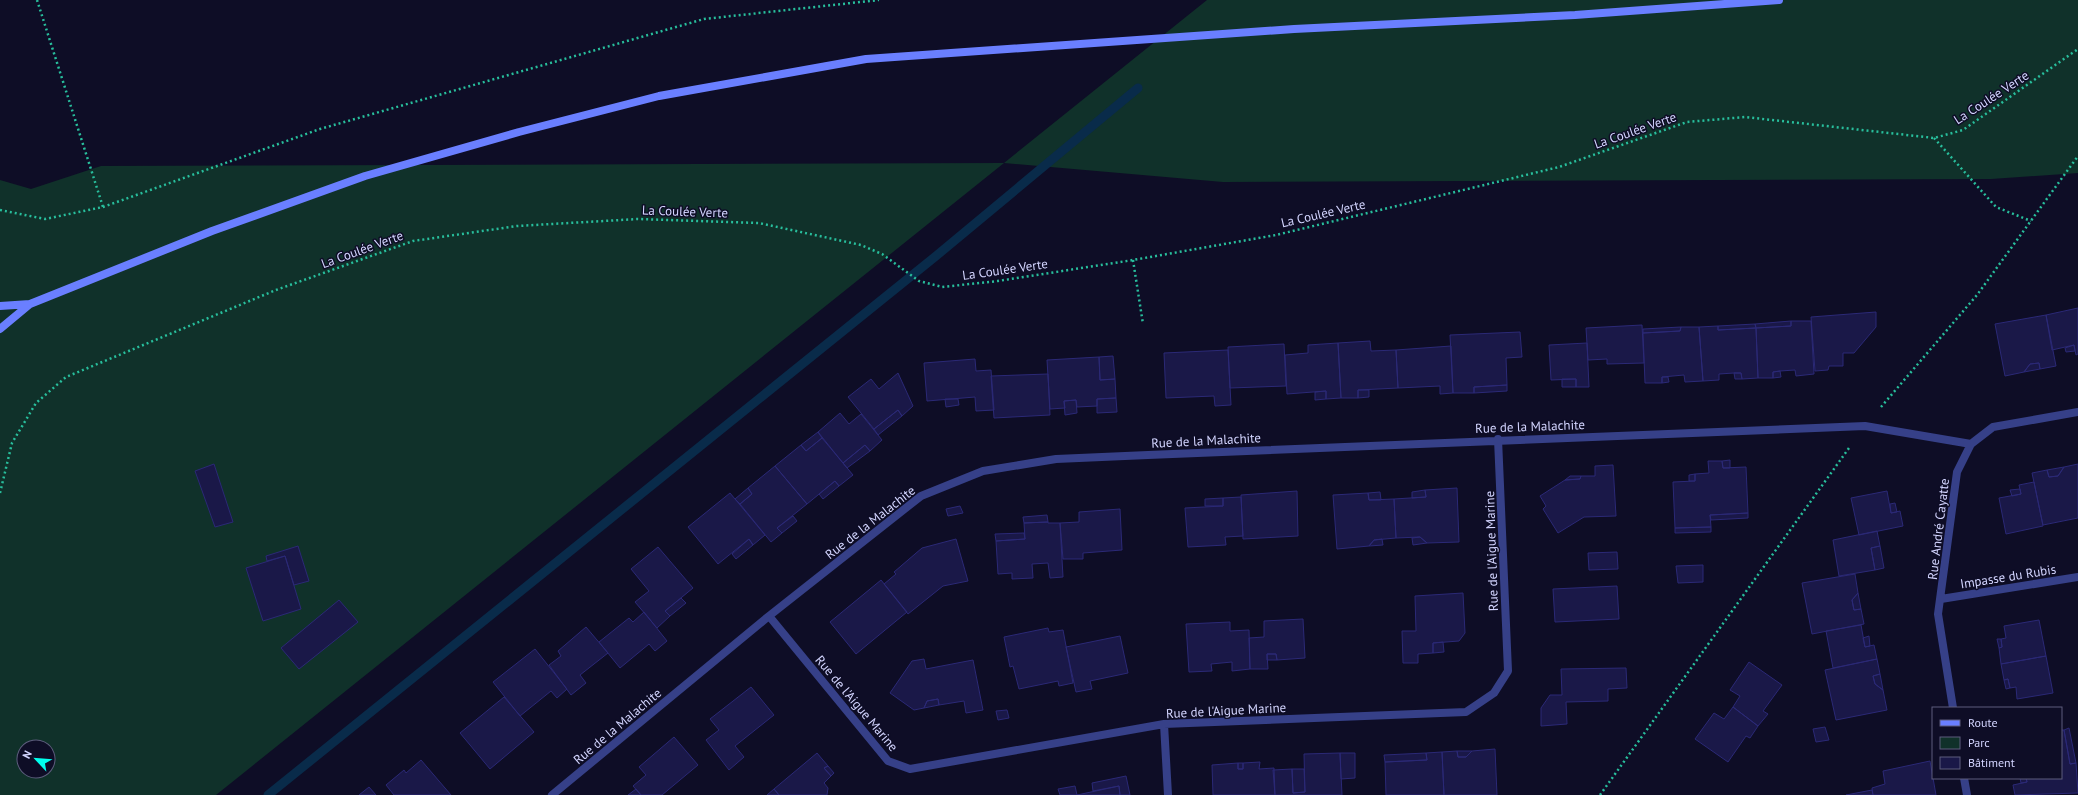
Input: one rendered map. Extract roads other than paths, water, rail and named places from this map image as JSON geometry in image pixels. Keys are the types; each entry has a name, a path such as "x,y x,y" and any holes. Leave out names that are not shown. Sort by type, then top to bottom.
{"main road":[{"path":"0,329 30,304 212,231 365,176 519,132 659,96 866,59 1294,29 1575,15 1779,0"},
{"path":"0,306 30,304"}],"street":[{"name":"Rue André Cayatte","path":"1953,707 1938,614 1957,472 1971,444 1993,427 2078,412"},
{"name":"Rue de la Malachite","path":"552,795 769,616 921,496 983,471 1056,459 1498,439 1865,426 1971,444"},
{"name":"Rue de l'Aigue Marine","path":"769,616 888,761 910,769 1164,724 1466,712 1494,693 1508,671 1498,439"},
{"name":"Impasse du Rubis","path":"1941,598 2078,577"},
{"path":"1164,724 1168,795"},
{"path":"1964,779 1967,795"}],"waterway":[{"path":"268,795 936,256 1138,88"}]}
